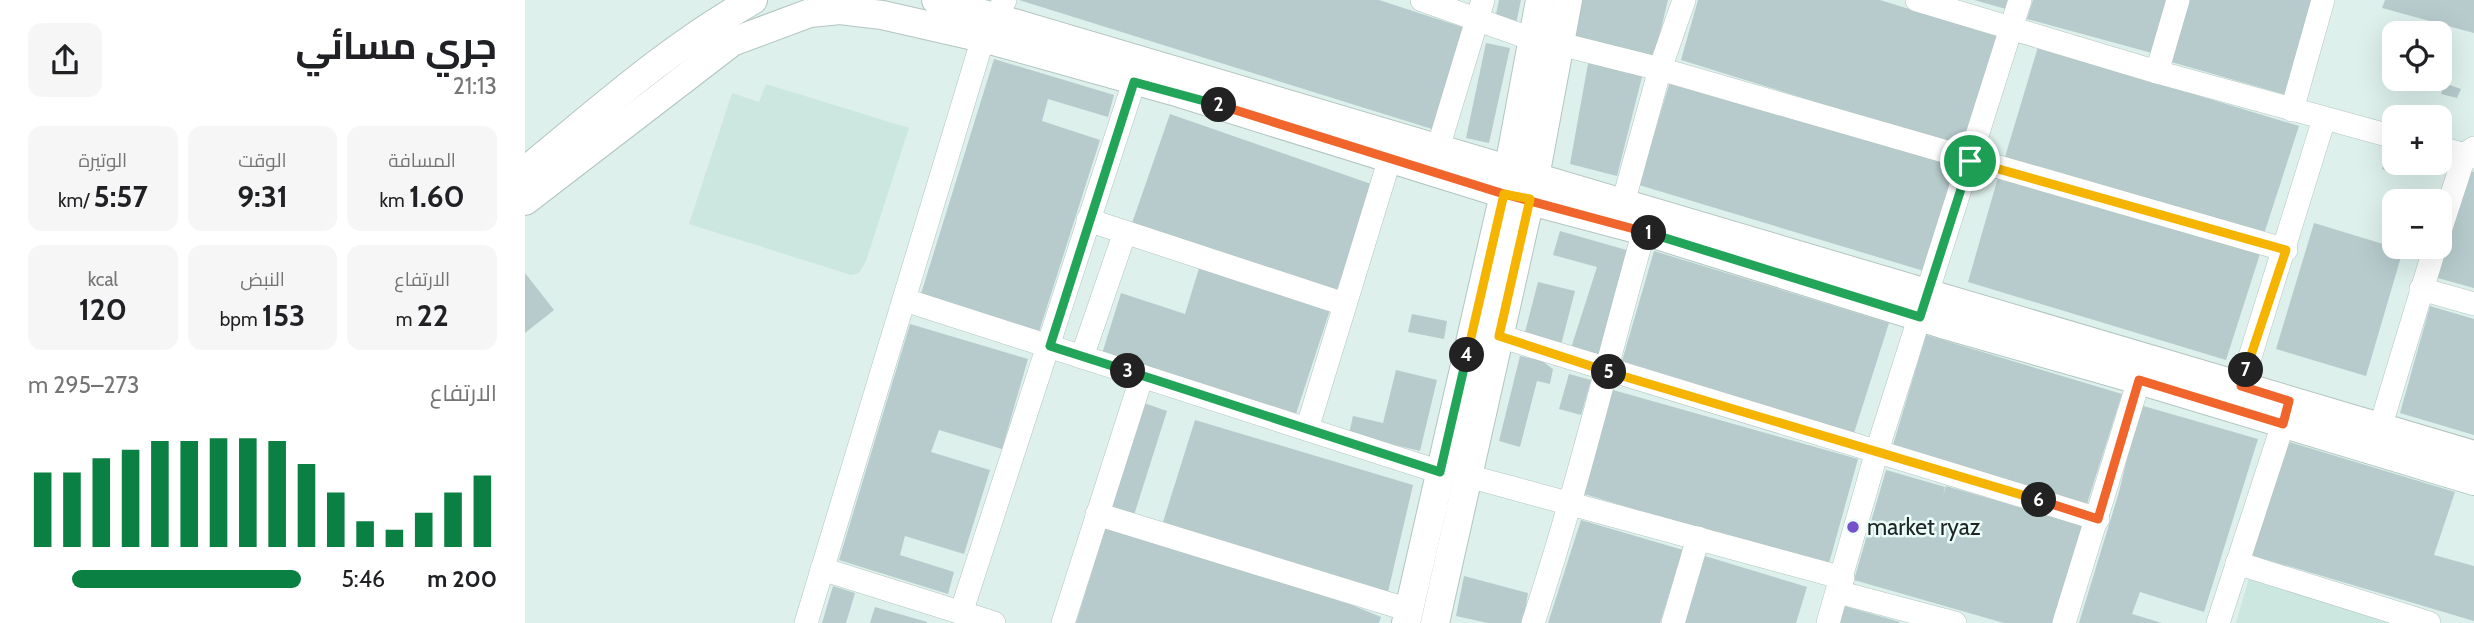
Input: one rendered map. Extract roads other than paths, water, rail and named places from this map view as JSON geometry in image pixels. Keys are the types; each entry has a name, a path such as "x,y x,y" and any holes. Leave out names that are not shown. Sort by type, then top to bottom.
{"main road":[{"path":"525,171 605,102 659,60 753,0"},
{"path":"936,0 1438,148 1520,185 1644,231 2241,386 2286,412 2474,481"},
{"path":"1435,623 1499,336 1520,185 1532,39 1540,0"},
{"path":"1408,616 1440,472 1560,44 1568,0"},
{"path":"525,201 732,42 769,26 810,13 840,10 882,15 995,18 1134,82 1390,158 1623,203 2139,380 2286,412 2380,428 2474,455"}],"street":[{"path":"1422,0 1480,9 1532,39"},
{"path":"1623,203 1660,69 1683,0"},
{"path":"1917,0 2157,72 2382,134"},
{"path":"1828,623 1841,586 1877,451 2020,0"},
{"path":"2157,72 2178,0"},
{"path":"2292,110 2323,0"},
{"path":"1438,148 1480,9"},
{"path":"806,623 995,18"},
{"path":"1560,44 1660,69 1970,161 2286,250"},
{"path":"961,613 1134,82"},
{"path":"2241,386 2286,250 2324,119"},
{"path":"2452,150 2471,153 2452,201"},
{"path":"1307,429 1390,158"},
{"path":"1088,220 1344,304"},
{"path":"1533,623 1571,504 1604,371 1644,231"},
{"path":"1082,357 1125,232"},
{"path":"2380,428 2431,259"},
{"path":"2421,289 2474,304"},
{"path":"905,300 1440,472"},
{"path":"1499,336 1604,371 2098,519"},
{"path":"1063,623 1142,376"},
{"path":"2064,623 2139,380"},
{"path":"2218,623 2286,412"},
{"path":"1468,476 1698,538 1955,623"},
{"path":"1097,514 1408,616"},
{"path":"1673,623 1698,538"},
{"path":"2237,563 2414,621"},
{"path":"822,569 994,623"}],"place":[{"name":"market ryaz","path":"1853,527"}]}
